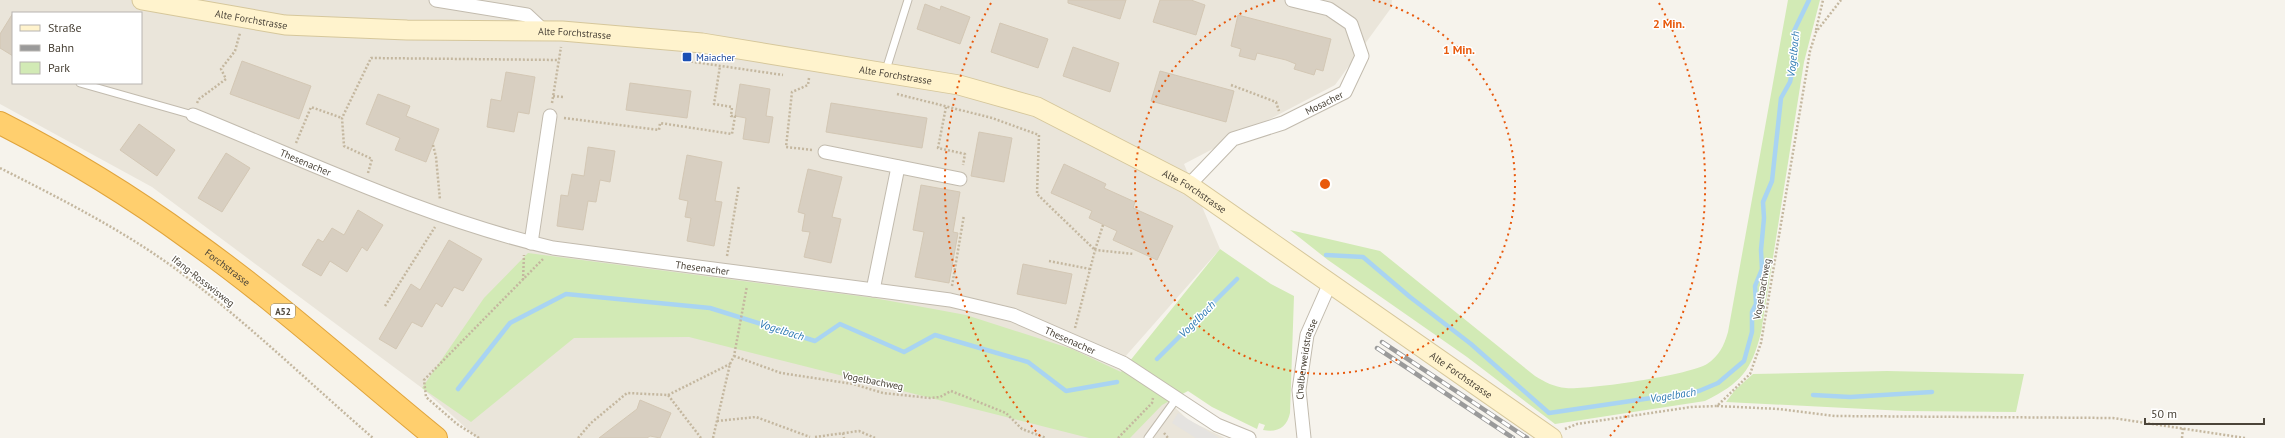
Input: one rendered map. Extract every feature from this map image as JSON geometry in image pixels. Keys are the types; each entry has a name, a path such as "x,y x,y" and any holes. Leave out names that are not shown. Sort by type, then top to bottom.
{"highway":[{"name":"Forchstrasse","path":"0,123 83,169 191,240 242,278 436,438"},
{"name":"Forchstrasse","path":"0,136 107,196 189,252 419,438"}],"street":[{"name":"Alte Forchstrasse","path":"142,0 285,26 407,30 543,30 702,42 959,85 1037,107 1189,185 1551,437"},
{"path":"436,0 497,8 527,15 543,30"},
{"name":"Mosacher","path":"1189,185 1233,139 1283,123 1345,92 1362,56 1351,24 1329,9 1292,0"},
{"name":"Thesenacher","path":"193,115 441,216 528,242 553,248 950,300 1013,315 1123,363 1217,425 1250,438"},
{"path":"528,242 550,116"},
{"path":"825,152 960,179"},
{"path":"873,290 898,167"},
{"name":"Chalberweidstrasse","path":"1304,438 1299,390 1307,335 1330,283"}],"lane":[{"path":"885,73 908,0"},
{"name":"Thesenacher","path":"84,84 193,115"},
{"path":"1148,438 1177,398"}],"path":[{"path":"1816,32 1823,0"},
{"name":"Vogelbachweg","path":"1717,406 1750,374 1761,343 1805,76 1816,32 1841,0"},
{"path":"193,115 199,99 226,79 221,69 235,51 241,29"},
{"path":"561,46 550,116 659,130 660,124 732,134 735,116 731,116 732,107 714,104 720,66"},
{"path":"364,185 372,159 344,146 342,118 371,58 559,60"},
{"path":"809,78 808,85 792,92 786,147 825,152"},
{"path":"1231,85 1276,102 1283,123"},
{"path":"889,92 992,118 1039,135 1037,194 1095,250 1134,254"},
{"path":"553,96 563,98 563,94"},
{"path":"291,155 311,107 342,118"},
{"path":"946,107 938,148 965,154"},
{"path":"385,306 441,216 436,157 432,145"},
{"name":"Ifang-Rosswisweg","path":"0,168 112,227 173,267 225,307 373,438"},
{"path":"725,271 739,185"},
{"path":"950,300 964,215"},
{"path":"1072,340 1095,250 1103,225"},
{"path":"523,280 528,242"},
{"path":"479,438 457,424 426,397 424,380 553,248"},
{"path":"1050,261 1090,269"},
{"path":"713,438 730,364 734,356 745,300"},
{"name":"Vogelbachweg","path":"734,356 781,373 854,384 883,393 930,398 940,397 951,391 1006,413 1022,429 1046,438"},
{"path":"578,438 591,423 627,392 668,395 730,364"},
{"path":"1118,438 1152,403 1158,385"},
{"path":"668,395 701,438"},
{"path":"1551,437 1577,424 1691,407 1717,406 1779,409 1835,416 2113,418 2245,438"},
{"path":"717,421 756,417 810,437"},
{"path":"2182,438 2184,428"},
{"path":"814,437 859,431 875,438"},
{"path":"843,433 844,438"}],"shaded area":[{"path":"0,0 1392,0 1391,8 1335,85 1184,164 1220,249 1124,358 1188,420 1225,438 477,438 422,388 152,187 0,104"},
{"path":"1178,413 1219,438 1196,438 1172,423"}],"green space":[{"path":"1788,0 1820,0 1804,62 1761,333 1753,357 1743,374 1728,388 1705,401 1555,424 1467,357 1328,260 1290,230 1380,251 1535,376 1554,385 1566,388 1595,387 1681,373 1707,364 1715,358 1725,342 1728,332"},
{"path":"1220,249 1271,284 1294,296 1290,413 1287,422 1277,430 1263,430 1265,425 1259,423 1257,429 1212,407 1188,391 1162,405 1130,438 1089,438 689,337 574,338 471,422 422,388 484,298 528,253 874,298 966,315 1072,349 1121,372"},
{"path":"1887,371 2024,374 2016,412 1905,411 1726,402 1735,390 1753,374"}],"building":[{"path":"1068,0 1126,0 1120,19 1068,3"},
{"path":"1160,0 1191,0 1205,5 1196,35 1153,22"},
{"path":"925,4 940,10 941,6 970,17 960,44 917,29"},
{"path":"12,15 12,55 0,48 0,34"},
{"path":"1238,15 1331,39 1323,71 1316,69 1314,75 1294,69 1296,64 1286,60 1257,53 1255,60 1239,56 1241,49 1231,46"},
{"path":"1000,23 1048,39 1038,68 991,52"},
{"path":"1073,47 1119,63 1110,92 1063,76"},
{"path":"242,61 311,86 299,119 230,94"},
{"path":"1160,71 1234,91 1226,122 1151,101"},
{"path":"506,72 535,77 529,114 518,112 514,132 487,127 491,99 501,101"},
{"path":"630,83 691,91 687,118 626,110"},
{"path":"740,84 770,89 766,116 773,117 769,143 743,139 746,118 735,116"},
{"path":"378,94 410,106 406,116 439,129 426,162 395,150 400,138 366,124"},
{"path":"831,103 927,118 922,148 826,132"},
{"path":"139,124 175,150 157,176 120,150"},
{"path":"979,132 1012,138 1004,182 971,176"},
{"path":"588,147 615,151 610,182 600,180 596,202 588,201 583,230 557,226 561,195 568,196 572,174 584,176"},
{"path":"226,153 250,168 222,212 198,198"},
{"path":"687,155 722,162 715,201 722,202 714,246 687,241 691,218 685,217 688,201 679,199"},
{"path":"1064,164 1106,184 1104,188 1135,202 1133,208 1173,226 1157,260 1113,240 1117,231 1089,218 1092,211 1051,193"},
{"path":"808,169 842,177 832,217 841,219 831,263 804,257 810,232 802,231 805,214 798,212"},
{"path":"921,185 960,192 953,232 958,233 949,283 915,277 924,232 913,230"},
{"path":"358,210 383,225 367,251 362,247 347,272 330,261 321,276 302,265 318,239 323,242 332,228 344,235"},
{"path":"449,240 482,259 463,291 454,287 442,307 436,303 422,327 412,322 396,349 379,339 411,284 420,290"},
{"path":"1023,264 1072,274 1066,304 1017,294"},
{"path":"640,400 671,413 660,438 650,436 647,438 599,438 637,409"}],"waterway":[{"name":"Vogelbach","path":"1326,255 1363,257 1410,297 1471,344 1549,413 1699,391 1718,383 1744,361 1752,332 1752,312 1756,304 1755,286 1762,269 1761,250 1764,218 1763,202 1772,181 1781,98 1790,82 1795,59 1794,31 1809,0"},
{"name":"Vogelbach","path":"1157,359 1237,279"},
{"name":"Vogelbach","path":"458,389 510,323 566,294 710,308 815,341 840,324 904,352 935,335 1028,362 1066,391 1117,382"},
{"path":"1813,395 1850,397 1932,392"}],"railway":[{"path":"1382,342 1527,438"},
{"path":"1377,348 1513,438"}],"place":[{"name":"Maiacher","path":"687,57"}]}
